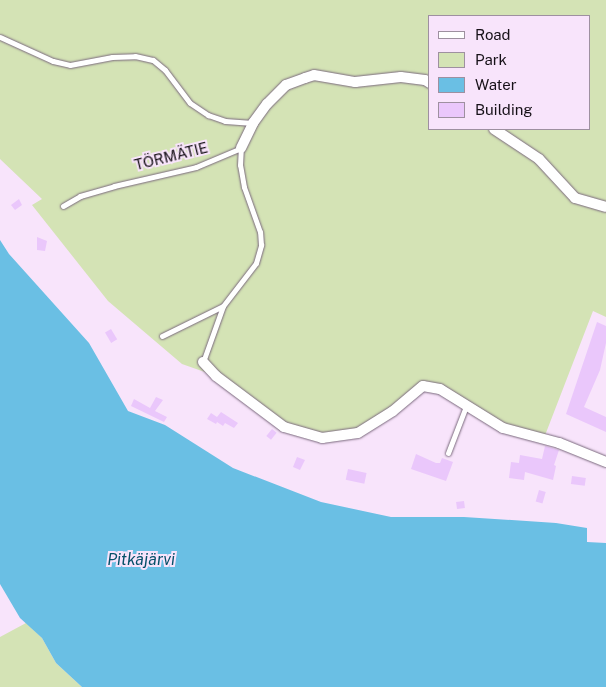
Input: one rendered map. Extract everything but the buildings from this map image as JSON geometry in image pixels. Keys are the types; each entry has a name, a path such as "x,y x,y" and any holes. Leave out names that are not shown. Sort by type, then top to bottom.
{"street":[{"path":"241,148 253,123 267,104 286,85 314,75 355,82 401,77 425,80 428,82"},
{"path":"495,130 538,159 575,198 606,207"},
{"path":"202,362 216,376 284,427 322,438 358,434 393,411 423,386 440,389 503,428 559,442 606,462"}],"lane":[{"path":"0,37 53,61 70,64 112,57 136,56 153,60 165,70 190,103 208,115 225,121 253,123"},
{"path":"202,362 223,306 256,263 261,245 260,232 241,172 241,148"},
{"name":"TÖRMÄTIE","path":"63,206 80,196 196,167 241,148"},
{"path":"162,336 223,306"},
{"path":"448,452 466,406"}],"green space":[{"path":"0,0 606,0 606,317 593,311 544,438 510,429 423,386 358,433 322,438 284,427 216,376 182,364 108,301 32,205 42,199 0,159"},
{"path":"26,623 42,638 56,663 82,687 0,687 0,637"}],"water":[{"name":"Pitkäjärvi","path":"0,240 9,254 89,343 128,411 165,425 233,468 321,502 391,517 464,517 556,523 587,528 587,542 606,543 606,687 82,687 56,663 42,638 20,618 0,584"}]}
